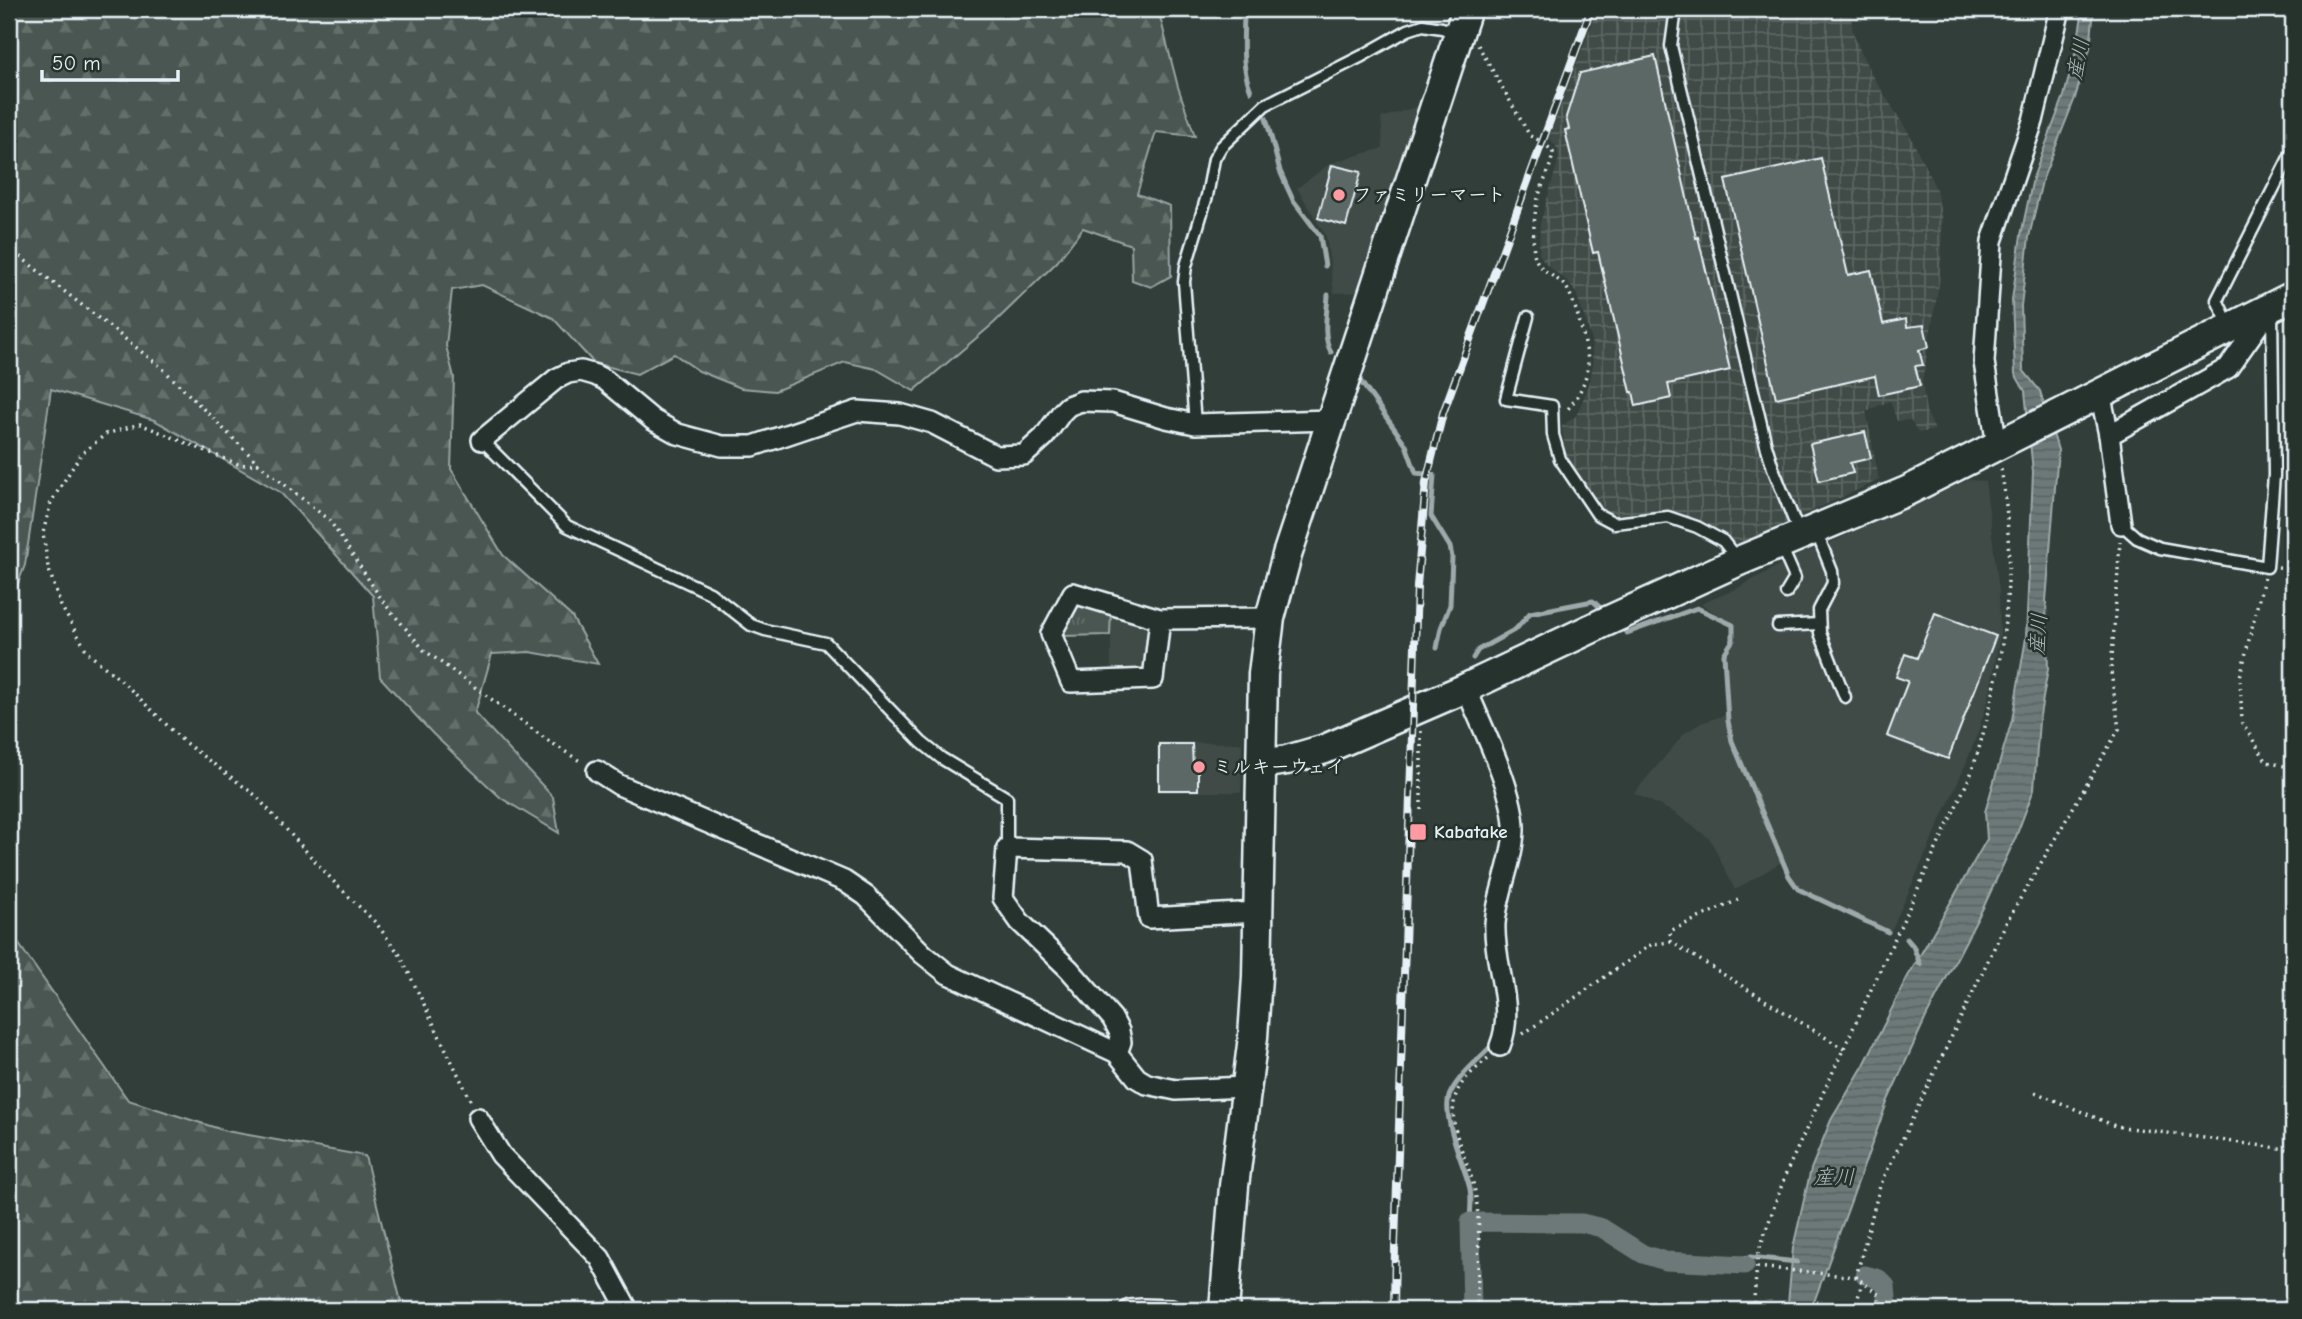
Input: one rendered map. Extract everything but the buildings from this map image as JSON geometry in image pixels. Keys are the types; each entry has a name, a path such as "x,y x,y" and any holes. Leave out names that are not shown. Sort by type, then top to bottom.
{"street":[{"path":"2001,444 1984,362 1992,241 2033,121 2060,9"},
{"path":"1224,1310 1234,1186 1256,989 1263,674 1270,618 1278,584 1464,21"},
{"path":"1261,764 1325,749 1466,688 1739,561 1907,491 2283,301"},
{"path":"2109,435 2228,368 2283,301"},
{"path":"482,440 556,379 581,371 605,380 653,419 678,434 722,446 753,446 857,411 900,414 932,423 996,456 1024,455 1044,437 1068,406 1081,401 1113,402 1195,424 1331,421"},
{"path":"2096,395 2109,435 2121,524"},
{"path":"1160,619 1153,679 1072,682 1051,634 1073,593 1160,619 1270,618"},
{"path":"1466,688 1493,754 1513,815 1511,854 1495,924 1507,1018 1506,1032 1500,1046"},
{"path":"597,771 619,785 844,881 866,896 923,954 948,974 1117,1053 1136,1078 1161,1088 1176,1090 1246,1087"},
{"path":"1117,1053 1121,1042 1112,1018 1069,969 1020,922 1003,898 1007,848 1127,852 1142,860 1149,918 1258,912"},
{"path":"478,1118 501,1155 600,1258 628,1310"},
{"path":"1130,1310 1171,1310"}],"lane":[{"path":"1676,9 1671,46 1766,445 1799,538 1832,571 1833,583 1819,610 1819,624 1845,697"},
{"path":"1195,424 1184,282 1186,266 1207,197 1214,159 1221,146 1265,106 1362,57 1408,30 1423,25 1442,28 1464,21"},
{"path":"2231,327 2217,300 2293,150"},
{"path":"2121,524 2137,538 2160,548 2267,567 2283,301"},
{"path":"1528,317 1506,399 1552,406 1552,424 1560,459 1597,514 1614,523 1668,517 1678,520 1723,541 1739,561"},
{"path":"482,440 567,526 710,593 751,625 826,643 921,742 1007,798 1007,848"},
{"path":"1786,593 1795,578 1799,538"},
{"path":"1778,626 1819,624"}],"path":[{"path":"1464,21 1481,46 1530,136 1543,142 1553,152 1551,165 1537,200 1534,256 1543,270 1567,287 1579,318 1588,362 1579,397 1552,424"},
{"path":"9,248 161,367 259,464 330,521 384,603 424,650 550,742 597,771"},
{"path":"259,464 240,466 140,424 106,435 81,454 51,502 43,533 48,567 61,606 88,653 124,682 184,742 255,795 335,883 376,923 400,956 478,1118"},
{"path":"1753,1310 1758,1253 1786,1173 1971,774 1993,699 2006,611 2009,532 2001,444"},
{"path":"1856,1277 1880,1186 2006,923 2119,729 2111,672 2121,524"},
{"path":"2267,567 2240,677 2242,723 2267,762 2293,768"},
{"path":"1421,725 1421,810"},
{"path":"1671,942 1670,930 1738,900"},
{"path":"1517,1027 1522,1034 1652,944 1671,942 1844,1049"},
{"path":"1477,1310 1478,1215 1475,1190 1459,1143 1454,1099 1461,1084 1500,1046"},
{"path":"2035,1092 2115,1126 2293,1150"},
{"path":"1758,1267 1856,1277 1878,1294 1880,1310"},
{"path":"1855,1310 1862,1282"}],"shaded area":[{"path":"1597,9 1850,9 1853,32 1861,53 1910,135 1936,189 1942,218 1942,250 1939,284 1922,382 1926,411 1935,430 1918,433 1910,420 1897,421 1890,401 1866,411 1879,480 1738,545 1698,521 1679,515 1657,513 1616,516 1609,513 1585,489 1570,466 1565,451 1562,426 1576,416 1589,385 1593,364 1591,337 1576,293 1539,254 1540,223 1559,158 1557,148 1549,138"},
{"path":"1428,103 1367,292 1334,293 1326,236 1297,188 1331,163 1383,148 1381,118"},
{"path":"1968,480 1985,481 1999,590 2000,634 1989,697 1977,735 1891,931 1804,890 1797,885 1785,860 1735,890 1710,839 1675,813 1634,793 1685,733 1701,723 1730,713 1727,655 1735,642 1734,625 1701,604 1736,589 1794,557"},
{"path":"1111,611 1147,624 1147,661 1139,670 1111,673"},
{"name":"ミルキーウェイ","path":"1157,742 1242,743 1241,792 1157,792"}],"green space":[{"path":"9,9 1158,9 1178,87 1195,136 1156,132 1137,194 1170,206 1171,276 1151,287 1132,280 1131,245 1083,228 1057,262 994,323 914,391 876,369 845,362 775,391 741,388 699,371 674,354 637,374 594,363 553,318 482,285 452,290 446,346 454,377 451,469 503,555 572,617 598,664 530,652 492,654 475,713 553,797 559,833 501,798 433,734 380,677 373,596 280,492 154,420 51,389 25,565 9,607"},
{"path":"1083,602 1111,611 1110,635 1060,636 1072,606"},
{"path":"9,930 128,1100 226,1131 365,1156 403,1310 9,1310"}],"water":[{"name":"産川","path":"2083,9 2094,9 2090,48 2075,98 2042,181 2029,237 2021,306 2023,370 2040,391 2058,450 2046,601 2048,669 2039,721 2034,789 2015,839 1984,906 1927,1015 1888,1100 1811,1310 1785,1310 1793,1248 1811,1169 1831,1120 1864,1065 1907,978 1987,839 1985,812 2012,720 2026,638 2033,472 2025,391 2015,374 2012,300 2021,235 2033,178 2064,96"}],"waterway":[{"path":"1244,9 1244,61 1251,91"},
{"path":"1266,118 1280,171 1293,200 1320,236 1325,266"},
{"path":"1328,295 1326,332 1331,352"},
{"path":"1361,382 1406,445 1416,473 1434,475 1431,516 1450,547 1452,557 1450,605 1437,648"},
{"path":"1473,658 1478,650 1516,629 1530,613 1593,601 1605,612"},
{"path":"1620,626 1627,633 1697,608 1733,625 1733,640 1724,654 1728,721 1732,741 1789,876 1798,889 1888,932"},
{"path":"1907,939 1920,964"},
{"path":"1470,1222 1470,1190 1453,1137 1448,1101 1460,1079 1494,1043"},
{"path":"1472,1310 1470,1222 1582,1223 1602,1228 1643,1254 1665,1261 1745,1265"},
{"path":"1739,1265 1744,1258 1750,1257 1797,1262"},
{"path":"1865,1275 1879,1279 1886,1286 1888,1310"}],"railway":[{"path":"1394,1310 1417,586 1426,482 1443,413 1591,9"}],"place":[{"name":"ファミリーマート","path":"1339,195"},
{"name":"ミルキーウェイ","path":"1199,767"},
{"name":"Kabatake","path":"1418,832"}]}
